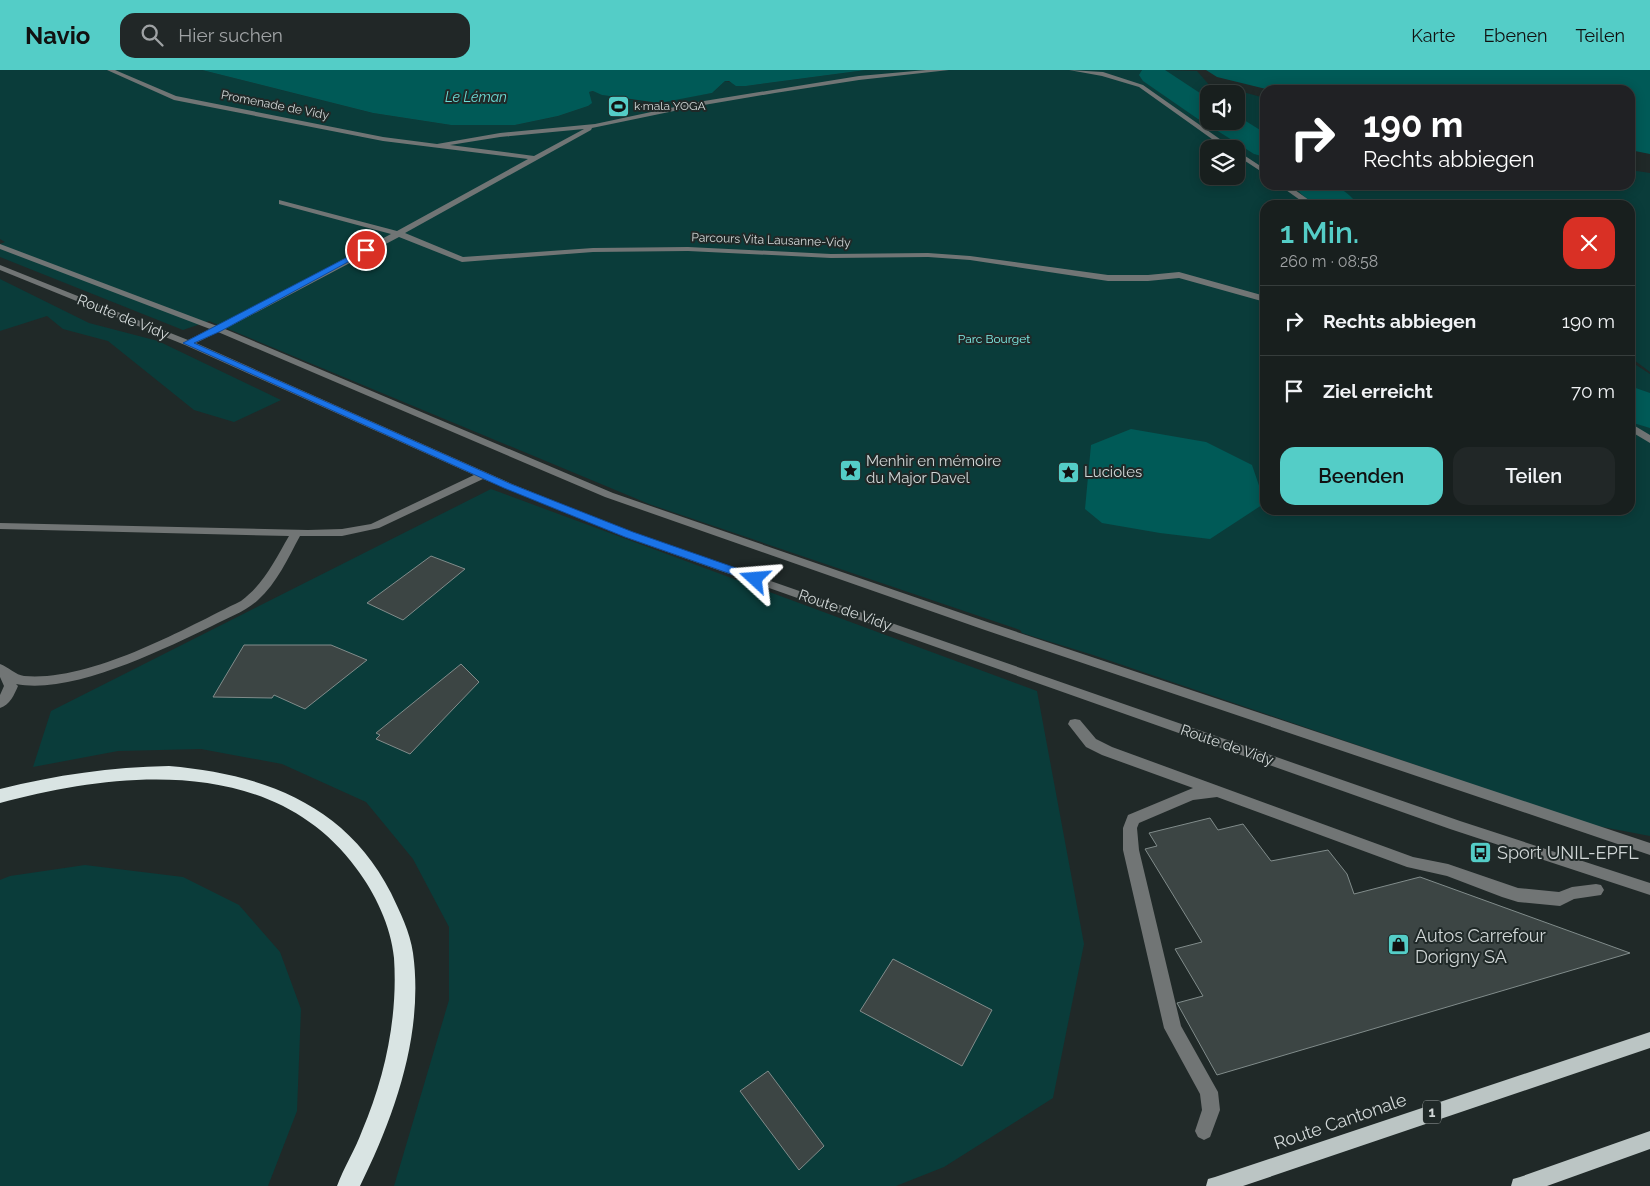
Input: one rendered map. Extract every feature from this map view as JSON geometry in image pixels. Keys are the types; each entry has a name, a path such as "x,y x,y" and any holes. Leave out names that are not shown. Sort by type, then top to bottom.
{"highway":[{"path":"0,796 49,783 114,774 181,774 211,778 267,792 293,803 339,836 356,853 375,880 397,930 402,947 404,1014 399,1052 391,1085 364,1157 348,1186"}],"main road":[{"name":"Route Cantonale","path":"1215,1186 1650,1040"},
{"path":"1520,1186 1650,1140"}],"street":[{"name":"Promenade de Vidy","path":"110,70 174,98 383,139 534,158"},
{"name":"Promenade de Vidy","path":"440,145 500,135 595,126 698,104 859,78 946,70"},
{"path":"1072,70 1103,74 1132,82 1151,92 1218,140"},
{"name":"Promenade de Vidy","path":"188,343 399,234 595,126"},
{"path":"1245,158 1260,169"},
{"path":"1290,190 1305,200"},
{"name":"Parcours Vita Lausanne-Vidy","path":"282,202 399,234 462,260 603,250 688,249 831,256 928,255 970,258 1108,278 1148,278 1179,275 1260,298"},
{"path":"0,246 218,329 609,495 986,626 1650,849"},
{"name":"Route de Vidy","path":"0,267 188,343 483,475 629,535 1454,825 1650,889"},
{"path":"1635,430 1650,440"},
{"path":"0,526 296,533 362,530 396,517 483,475"},
{"path":"3,672 19,680 36,682 89,672 151,649 257,596 264,588 296,533"},
{"path":"0,703 7,696 11,686 3,672"},
{"path":"1075,724 1091,743 1107,751 1412,863 1448,870 1518,894 1560,899 1572,893 1596,890"},
{"path":"1204,1132 1211,1110 1209,1092 1173,1028 1131,850 1130,828 1133,819 1191,794 1207,792 1228,795"}],"green space":[{"name":"Parc Bourget","path":"0,70 202,70 373,113 451,125 515,125 558,116 588,106 589,92 594,91 603,95 650,103 712,93 725,81 746,86 866,70 1141,70 1158,78 1162,70 1197,71 1209,85 1200,85 1200,130 1245,130 1245,93 1260,97 1260,190 1635,190 1635,171 1650,173 1650,372 1635,361 1635,200 1260,200 1260,515 1635,515 1635,364 1650,374 1650,836 1592,825 1093,655 1022,633 1020,630 649,504 209,321 183,330 0,257 0,244 5,242 0,239"},
{"path":"0,279 89,323 158,341 281,400 234,422 194,410 108,341 63,329 47,316 0,331"},
{"path":"491,489 1037,691 1084,944 1053,1098 944,1167 896,1186 394,1186 449,1000 449,927 413,859 366,802 282,764 201,749 118,751 33,767 51,711"},
{"path":"85,865 183,877 239,905 280,952 301,1009 297,1111 268,1186 0,1186 0,880 10,876"}],"water":[{"name":"Le Léman","path":"202,70 866,70 746,86 736,86 729,81 725,81 712,93 659,103 602,95 593,91 589,92 592,103 588,106 558,116 515,125 451,125 373,113"},
{"path":"1206,70 1650,70 1650,154 1635,151 1635,85 1260,85 1260,88 1217,77"},
{"path":"1131,429 1206,442 1252,465 1260,488 1260,506 1210,539 1102,523 1085,509 1091,445"}],"building":[{"path":"431,556 465,569 403,620 367,603"},
{"path":"244,645 331,645 367,660 305,709 274,695 272,698 213,697"},
{"path":"461,664 479,682 410,754 376,739 380,735 376,733"},
{"name":"Autos Carrefour Dorigny SA","path":"1210,818 1218,830 1243,824 1271,861 1328,850 1347,874 1354,894 1420,877 1630,953 1217,1075 1177,1003 1203,996 1175,949 1202,942 1145,849 1157,846 1149,833"},
{"path":"893,959 992,1010 962,1066 860,1011"},
{"path":"768,1071 824,1146 799,1170 740,1091"}],"waterway":[{"path":"1153,75 1200,107"},
{"path":"1238,130 1260,144"},
{"path":"1318,190 1333,200"},
{"path":"1635,404 1650,414"}],"place":[{"name":"k·mala YOGA","path":"618,106"},
{"name":"Menhir en mémoire du Major Davel","path":"850,470"},
{"name":"Lucioles","path":"1068,472"},
{"name":"Sport UNIL-EPFL","path":"1481,852"},
{"name":"Autos Carrefour Dorigny SA","path":"1399,945"}],"route":[{"path":"366,250 188,343 508,486 629,535 755,579"}]}
